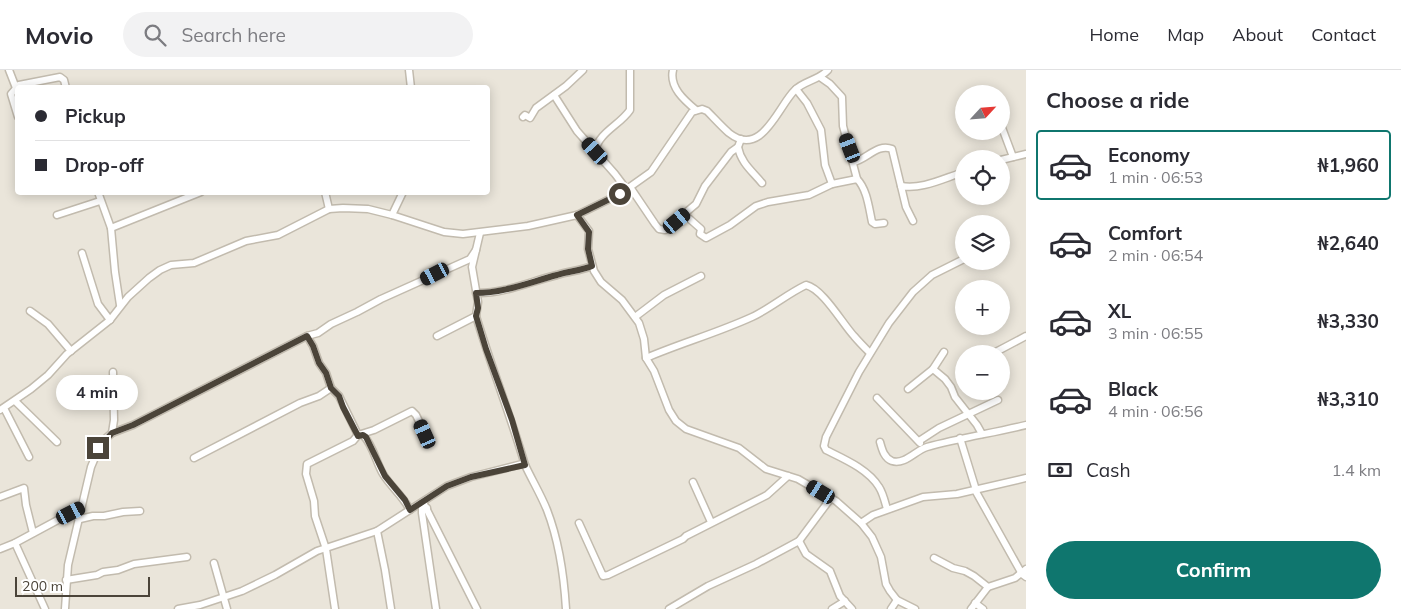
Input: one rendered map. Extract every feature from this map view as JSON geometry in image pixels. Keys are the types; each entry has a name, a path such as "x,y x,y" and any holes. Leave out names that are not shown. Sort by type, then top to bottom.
{"street":[{"path":"9,70 15,85"},
{"path":"409,70 411,85"},
{"path":"523,118 525,115 530,118 536,108 584,70"},
{"path":"595,151 596,145 602,137 630,110 630,70"},
{"path":"672,70 675,88 681,96 696,110 707,111 730,134 741,139 754,138 766,130 789,96 796,89 820,77 828,70"},
{"path":"19,85 60,77 64,80 65,85"},
{"path":"820,77 830,84 842,97 843,126 857,179 865,194 872,222 875,224 884,223"},
{"path":"15,89 10,94 15,108"},
{"path":"796,89 807,103 821,130 825,165 832,184"},
{"path":"554,95 578,131 628,189 659,229 665,230 696,204 705,186 731,152 738,146 741,139"},
{"path":"29,457 2,409 15,401 48,374 70,351 110,320 120,305 149,278 165,267 194,263 246,241 278,235 329,209 368,209 444,232 463,234 561,220 577,215 628,189 651,172 689,115 696,110"},
{"path":"1007,140 1013,156"},
{"path":"738,146 748,169 762,183"},
{"path":"854,162 864,159 883,147 892,149 908,213 913,221"},
{"path":"1010,157 1026,154"},
{"path":"903,189 922,186 955,175"},
{"path":"684,214 702,229 700,234 706,238 730,225 756,206 809,195 832,184 857,179"},
{"path":"99,195 110,228 120,305"},
{"path":"110,228 193,195"},
{"path":"326,195 329,209"},
{"path":"392,215 402,195"},
{"path":"57,215 100,201"},
{"path":"577,215 589,232 588,249 592,266 601,282 622,300 642,330 646,358 654,371 669,410 676,421 686,429 719,442 718,447 729,445 739,448 766,469 798,480 831,498 861,523 872,537 881,557 886,584 897,600 915,609"},
{"path":"480,233 472,267 478,308 476,316 512,420 525,465 547,509 552,525 563,571 566,609"},
{"path":"66,609 66,580 80,519 80,508 98,448 112,433 133,425 307,336 318,334 331,324 382,299 470,259 476,250"},
{"path":"82,253 98,304 110,320"},
{"path":"887,509 879,487 874,480 860,469 826,450 824,446 830,428 859,372 889,323 913,292 932,275 955,264"},
{"path":"476,293 497,292 592,266"},
{"path":"635,317 664,295 701,276"},
{"path":"646,358 753,316 806,285 820,294 855,338 870,353"},
{"path":"30,311 48,324 70,351"},
{"path":"437,336 476,316"},
{"path":"307,336 319,363 326,373 331,388 339,396 343,407 361,435 369,442 385,476 405,500 410,510"},
{"path":"1009,345 1026,336"},
{"path":"908,389 933,369 944,352"},
{"path":"933,369 945,379 982,434"},
{"path":"112,433 114,420 113,372"},
{"path":"194,458 300,403 319,396 331,388"},
{"path":"877,398 921,440 924,447"},
{"path":"921,440 998,400"},
{"path":"15,401 57,442"},
{"path":"335,609 326,549 315,516 314,500 306,474 306,465 361,435 412,411 416,415 429,442"},
{"path":"880,442 886,457 891,461 898,461 907,458 924,447 1026,425"},
{"path":"960,438 975,490 1025,573 1006,582 988,587 973,606 983,609"},
{"path":"436,609 422,508 447,486 471,477 525,465"},
{"path":"579,523 603,576 608,575 683,539 711,522 767,495 788,476"},
{"path":"861,523 887,509 923,497 957,494 1026,478"},
{"path":"694,482 711,522"},
{"path":"0,498 24,488 33,533"},
{"path":"668,609 708,586 800,541 831,498"},
{"path":"178,609 200,605 242,591 318,551 377,531 410,510 425,505"},
{"path":"425,505 477,609"},
{"path":"0,549 15,543 80,508"},
{"path":"71,513 80,519 140,511"},
{"path":"377,531 386,570 391,609"},
{"path":"800,541 806,554 830,571 840,596 852,609"},
{"path":"15,543 45,609"},
{"path":"66,580 97,575 134,564 187,557"},
{"path":"934,558 974,576 988,587"},
{"path":"214,563 227,609"},
{"path":"891,609 897,600"},
{"path":"832,609 845,601"}],"shaded area":[{"path":"0,70 1026,70 1026,609 0,609"}],"route":[{"path":"98,448 112,433 124,430 307,336 319,363 325,370 331,388 339,396 358,436 363,435 366,437 381,470 405,500 410,510 447,486 471,477 522,464 525,465 512,420 476,316 478,302 476,293 497,292 558,274 581,271 592,266 588,249 588,228 577,215 620,194"}]}
